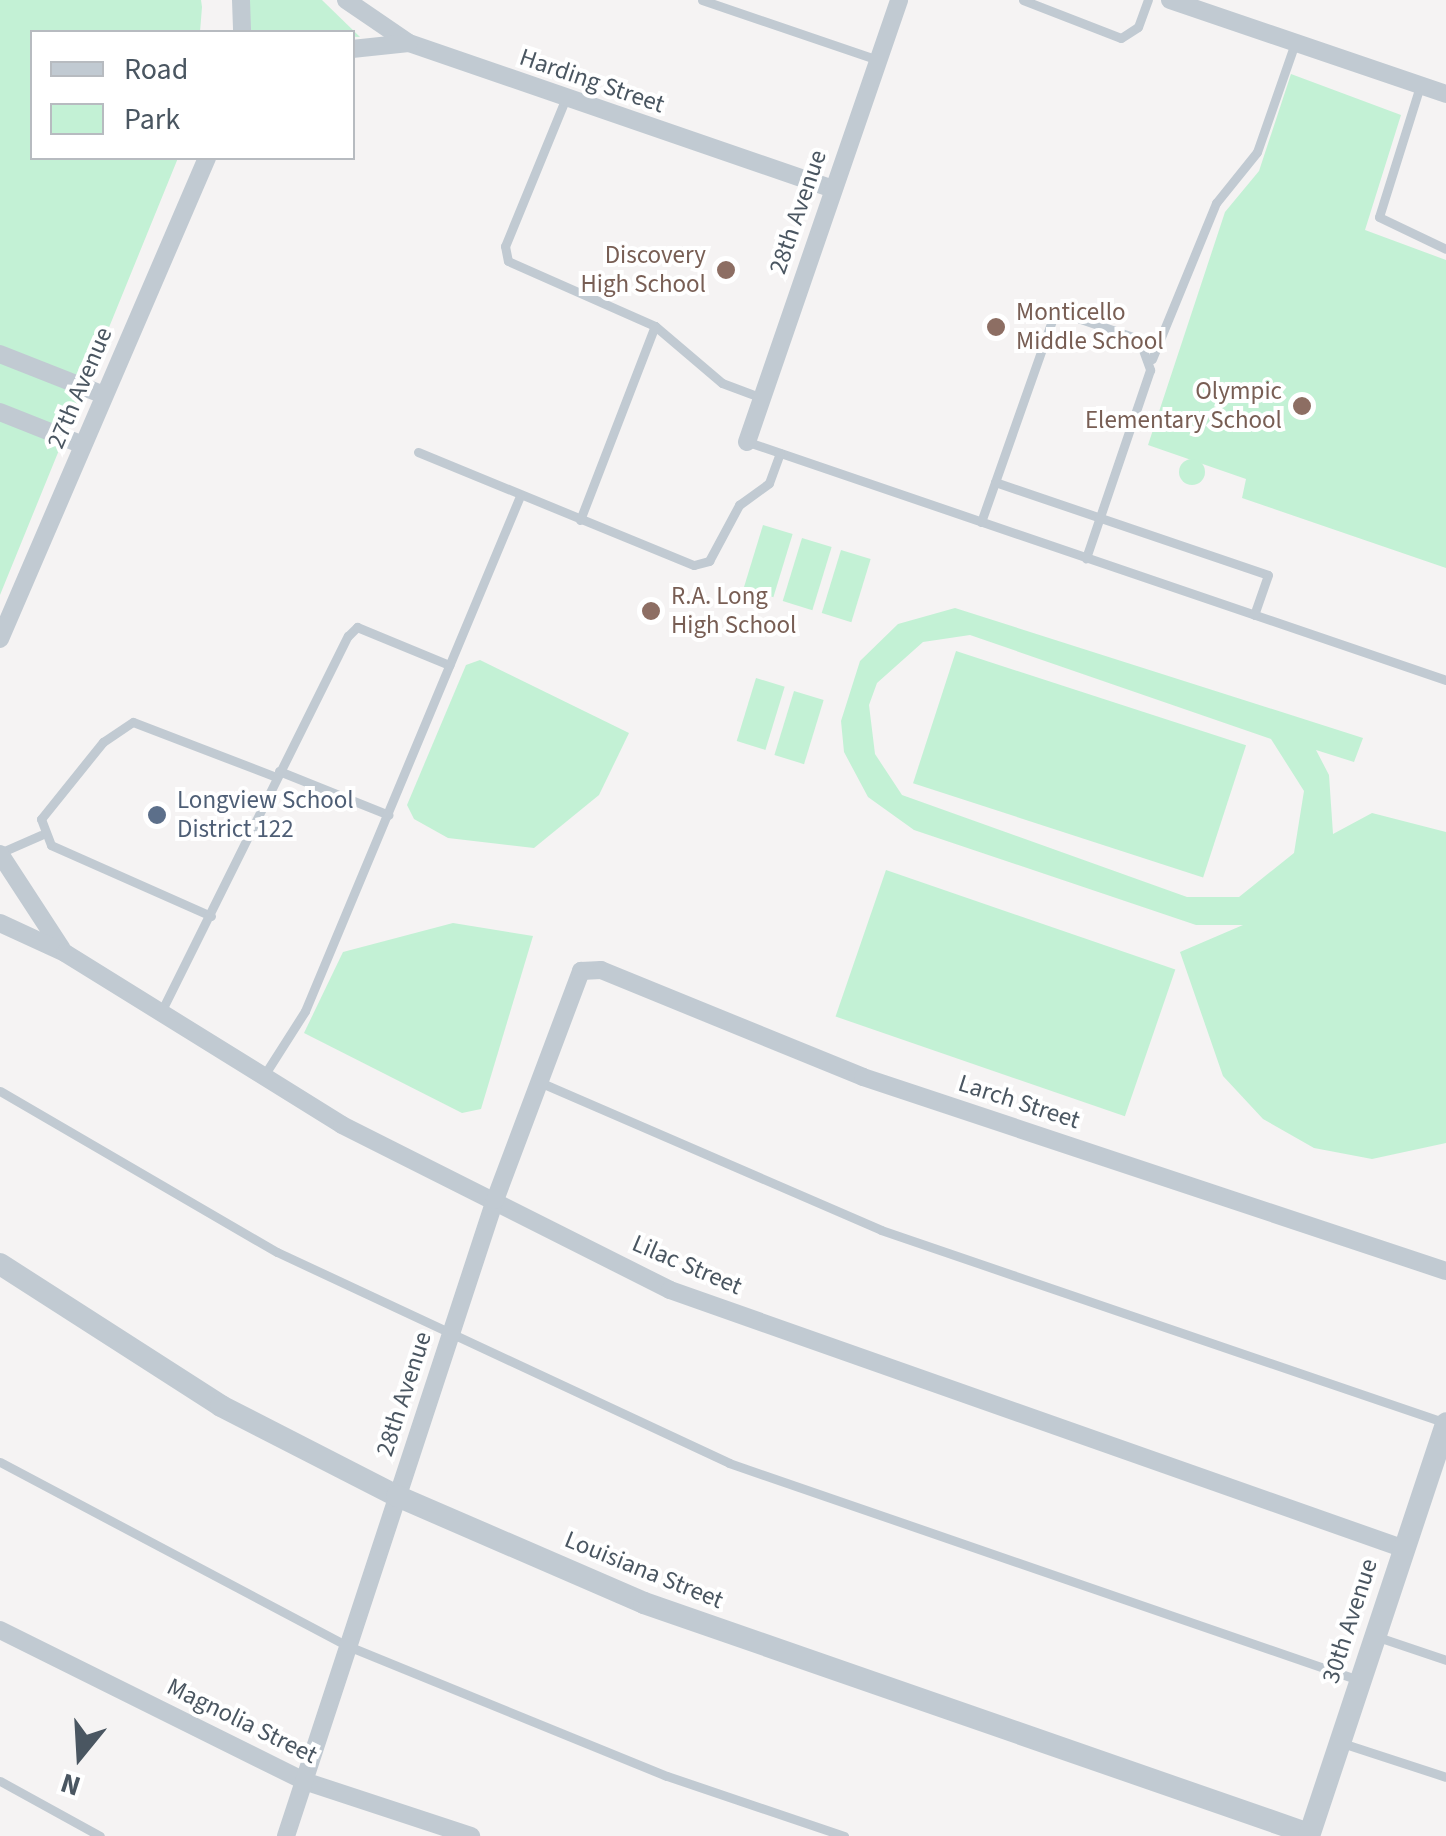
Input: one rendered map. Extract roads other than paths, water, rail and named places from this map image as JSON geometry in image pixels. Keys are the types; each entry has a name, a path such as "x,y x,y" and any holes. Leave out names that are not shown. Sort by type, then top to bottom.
{"street":[{"path":"241,0 242,30"},
{"name":"Harding Street","path":"346,0 409,43 832,189"},
{"name":"28th Avenue","path":"747,442 899,0"},
{"path":"1170,0 1446,94"},
{"path":"355,49 409,43"},
{"name":"27th Avenue","path":"0,639 206,160"},
{"path":"0,354 104,395"},
{"path":"0,412 83,444"},
{"path":"0,854 66,953"},
{"name":"Lilac Street","path":"0,923 66,953 263,1078 670,1290 1402,1548"},
{"name":"Larch Street","path":"581,971 601,970 863,1077 1446,1271"},
{"name":"28th Avenue","path":"286,1836 495,1200 581,971"},
{"name":"Louisiana Street","path":"0,1264 222,1406 397,1496 644,1603 1309,1835"},
{"name":"30th Avenue","path":"1309,1835 1446,1423"},
{"name":"Magnolia Street","path":"0,1630 304,1781 471,1836"}],"lane":[{"path":"702,0 878,60"},
{"path":"1023,0 1122,38 1138,27 1148,0"},
{"path":"1086,558 1152,359 1216,203 1258,152 1295,44"},
{"path":"1420,86 1379,218 1446,250"},
{"path":"566,100 506,257 654,326 722,383 762,398"},
{"path":"981,522 1052,320 1063,313 1139,339 1152,359"},
{"path":"580,520 654,326"},
{"path":"747,442 1446,680"},
{"path":"418,452 674,562 709,561 780,453"},
{"path":"995,482 1268,575 1254,615"},
{"path":"263,1078 306,1011 520,496"},
{"path":"160,1015 277,774 357,627 449,665"},
{"path":"40,835 41,819 103,742 133,722 389,815"},
{"path":"0,854 40,835"},
{"path":"40,835 211,916"},
{"path":"537,1082 882,1230 1446,1423"},
{"path":"0,1090 277,1252 449,1339 836,1505 1359,1680"},
{"path":"0,1462 348,1646 667,1776 844,1836"},
{"path":"1374,1635 1446,1660"},
{"path":"1339,1742 1446,1777"},
{"path":"0,1781 100,1836"}],"place":[{"name":"Discovery High School","path":"726,270"},
{"name":"Monticello Middle School","path":"996,327"},
{"name":"Olympic Elementary School","path":"1302,406"},
{"name":"R.A. Long High School","path":"651,611"},
{"name":"Longview School District 122","path":"157,815"}]}
